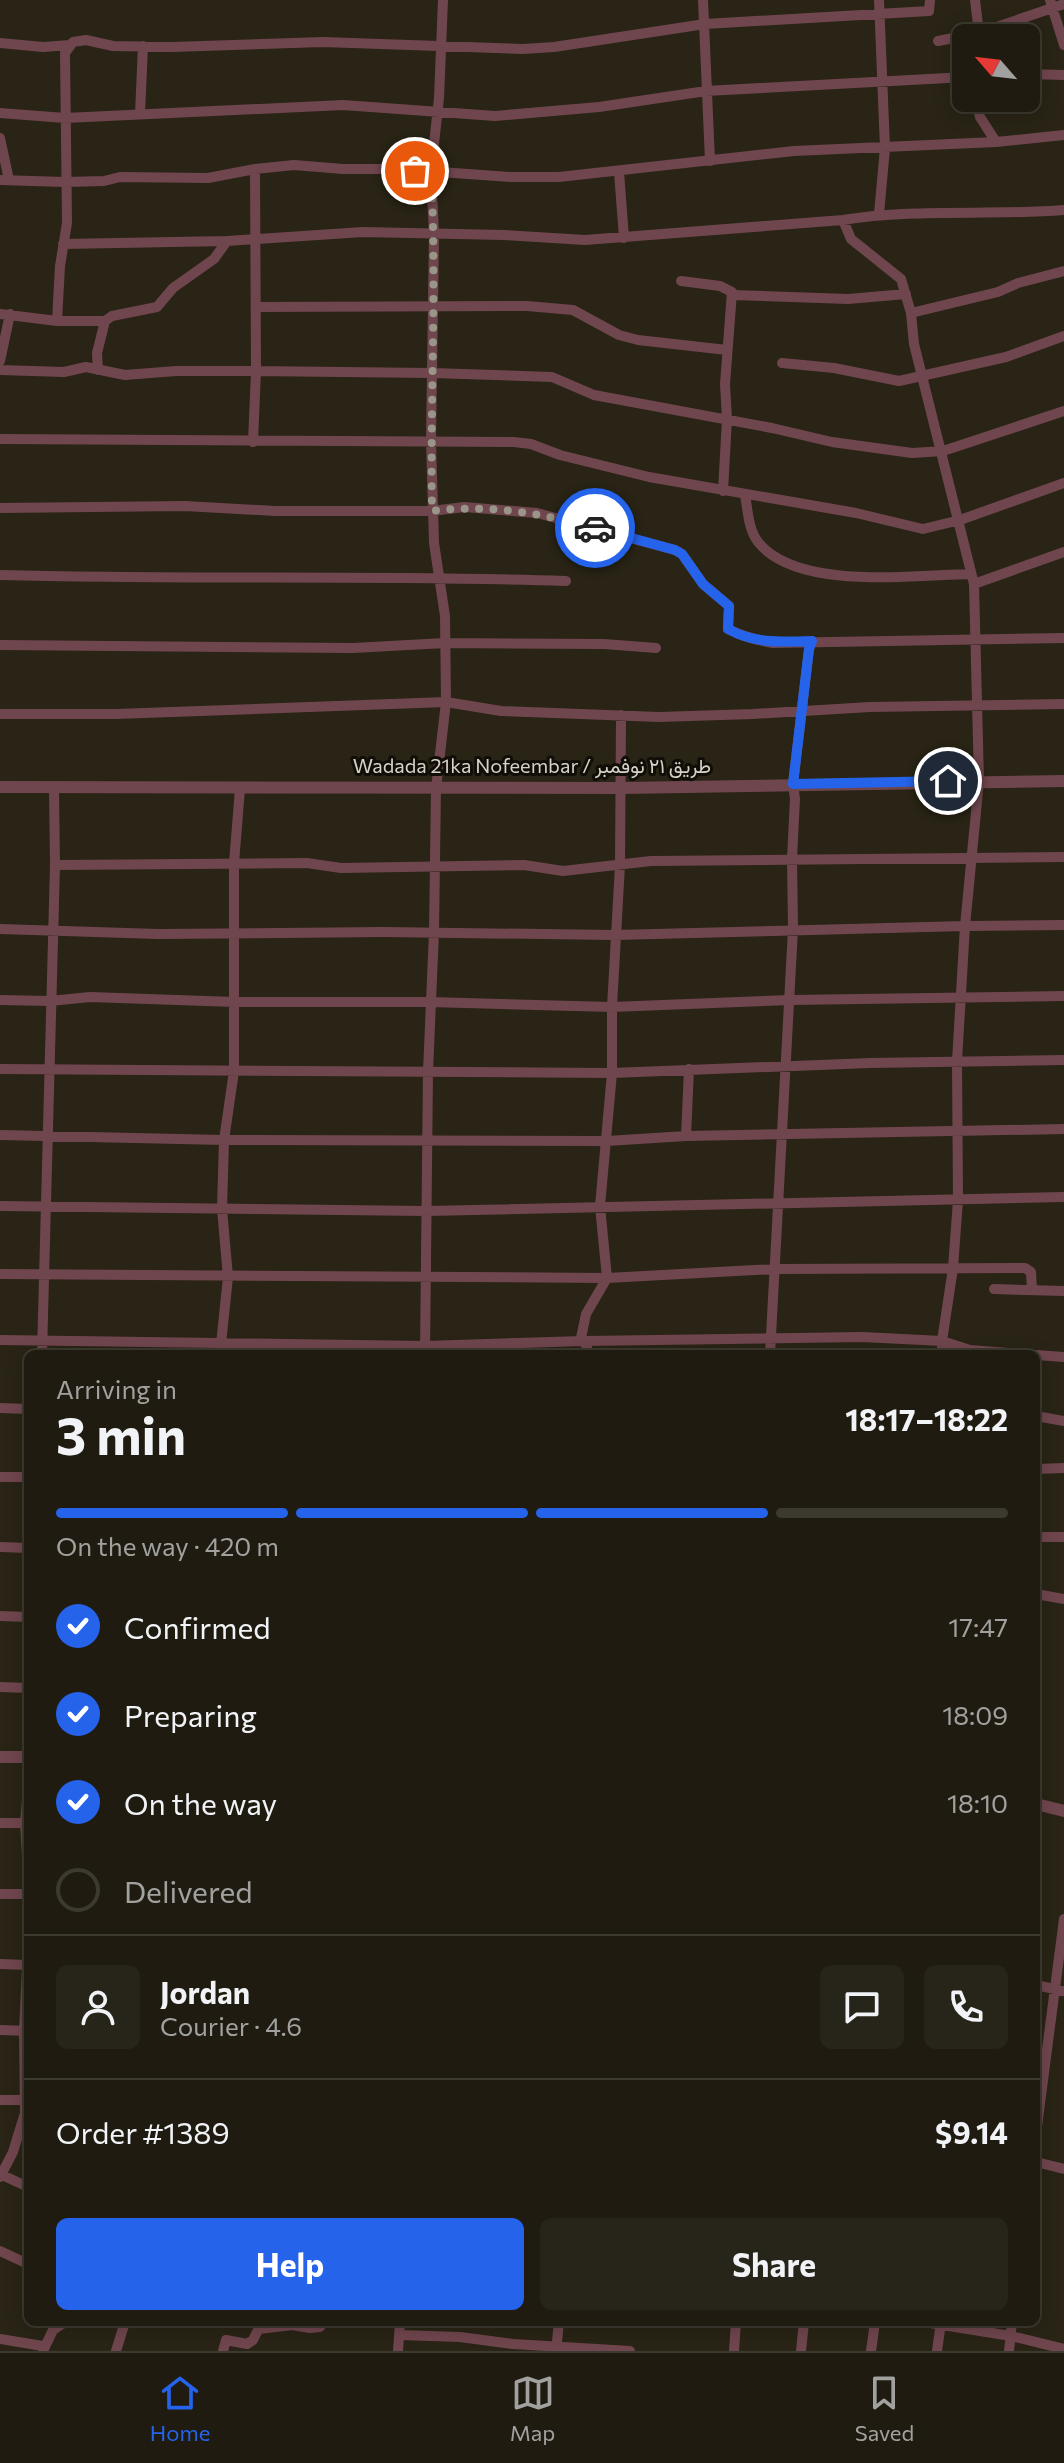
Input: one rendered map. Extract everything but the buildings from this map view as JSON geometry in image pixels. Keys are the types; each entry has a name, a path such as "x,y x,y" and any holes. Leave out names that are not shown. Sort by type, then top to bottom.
{"street":[{"path":"425,1350 428,1072 436,788 446,702 443,596 438,577 432,511 431,441 434,234 431,171 438,112 443,0"},
{"path":"703,0 710,161"},
{"path":"879,0 885,148 879,214"},
{"path":"0,43 43,47 86,40 113,46 323,42 440,47 554,47 705,24 929,11 930,0"},
{"path":"975,0 978,24"},
{"path":"1003,24 1056,4 1064,45"},
{"path":"938,41 952,38"},
{"path":"57,321 56,305 67,223 65,53 70,45"},
{"path":"140,114 143,46"},
{"path":"1040,74 1064,75"},
{"path":"0,113 65,118 343,105 495,116 552,112 706,91 952,78"},
{"path":"979,112 996,142"},
{"path":"0,138 5,180 65,182 104,181 120,177 208,178 294,165 535,177 619,172 816,150 996,142 1064,135"},
{"path":"253,442 256,371 255,169"},
{"path":"619,172 624,238"},
{"path":"63,244 227,241 363,232 504,235 548,240 624,238 843,220 879,214 1064,210"},
{"path":"843,220 851,239 901,279 911,313 914,344 973,579 979,781 965,926 957,1061 958,1200 942,1350"},
{"path":"0,361 5,314 57,321 105,321 112,316 157,307 173,288 214,259 227,241"},
{"path":"911,313 998,292 1018,283 1064,271"},
{"path":"681,281 727,288 732,295 724,400 727,419 723,491"},
{"path":"732,295 809,299 906,294"},
{"path":"256,307 521,305 573,310 603,328 638,340 727,350"},
{"path":"98,370 97,353 105,321"},
{"path":"782,363 834,368 892,381 923,377 1006,357 1064,336"},
{"path":"0,370 64,372 86,367 125,375 176,371 256,371 552,377 594,395 867,448 912,453 943,451 1064,411"},
{"path":"0,439 495,441 531,444 560,455 649,477 856,513 923,529 960,520 1064,483"},
{"path":"745,495 758,542 781,561 802,571 835,576 973,579 1064,552"},
{"path":"0,508 185,506 275,511 432,511 464,507 537,513 682,554 703,584 729,606 728,629 758,641 1064,638"},
{"path":"0,575 438,577 566,581"},
{"path":"770,1350 793,929 793,784 812,641"},
{"path":"0,645 353,648 445,643 604,644 656,648"},
{"path":"0,714 116,714 446,702 501,711 706,716 803,710 1064,704"},
{"path":"587,1350 581,1338 586,1314 607,1278 600,1206 612,1073 612,1007 620,865 621,715"},
{"name":"Wadada 21ka Nofeembar / طريق ٢١ نوفمبر","path":"0,787 621,788 1064,781"},
{"path":"42,1350 55,865 54,789"},
{"path":"220,1348 228,1277 222,1209 224,1140 234,1071 234,863 240,789"},
{"path":"55,865 307,863 341,868 473,864 497,867 524,865 563,871 651,861 1064,857"},
{"path":"0,929 158,934 434,932 615,935 1064,925"},
{"path":"0,1000 50,1001 90,997 612,1007 790,1000 1064,996"},
{"path":"0,1069 612,1073 1064,1060"},
{"path":"686,1136 689,1069"},
{"path":"0,1135 224,1140 607,1141 686,1136 1064,1129"},
{"path":"0,1206 426,1211 1064,1197"},
{"path":"0,1274 607,1278 775,1269 1025,1268 1031,1272 1032,1290"},
{"path":"994,1289 1064,1291"},
{"path":"0,1340 220,1348 425,1350 583,1341 862,1337 942,1341 970,1350"},
{"path":"1040,1355 1064,1357"},
{"path":"0,1408 24,1409"},
{"path":"1040,1417 1064,1421"},
{"path":"1040,1469 1064,1468"},
{"path":"0,1477 24,1477"},
{"path":"1040,1537 1064,1537"},
{"path":"0,1547 24,1548"},
{"path":"1040,1595 1064,1599"},
{"path":"0,1616 24,1617"},
{"path":"0,1687 24,1688"},
{"path":"0,1757 24,1757"},
{"path":"1040,1805 1064,1811"},
{"path":"0,1823 24,1823"},
{"path":"0,1894 24,1894"},
{"path":"1040,2110 1060,1990 1064,1919"},
{"path":"0,1964 24,1965"},
{"path":"1040,1986 1060,1990"},
{"path":"0,2030 24,2031"},
{"path":"0,2100 24,2100"},
{"path":"24,2119 13,2152 0,2175 24,2185"},
{"path":"1040,2163 1064,2169"},
{"path":"0,2251 24,2262"},
{"path":"0,2339 43,2349 53,2330 59,2326"},
{"path":"116,2351 124,2326"},
{"path":"223,2351 226,2340 247,2344 253,2340 260,2326"},
{"path":"298,2326 321,2326"},
{"path":"398,2351 400,2326"},
{"path":"556,2349 559,2326"},
{"path":"734,2351 736,2326"},
{"path":"801,2351 804,2326"},
{"path":"871,2351 874,2326"},
{"path":"937,2351 941,2326"},
{"path":"953,2326 1064,2349"},
{"path":"1009,2351 1012,2326"},
{"path":"400,2335 460,2337 556,2349 630,2351"}],"way so far":[{"path":"415,171 431,171 434,234 432,511 464,507 537,513 595,528"}],"route":[{"path":"595,528 654,543 682,554 703,584 729,606 728,629 741,636 773,643 812,641 793,784 948,781"}]}
